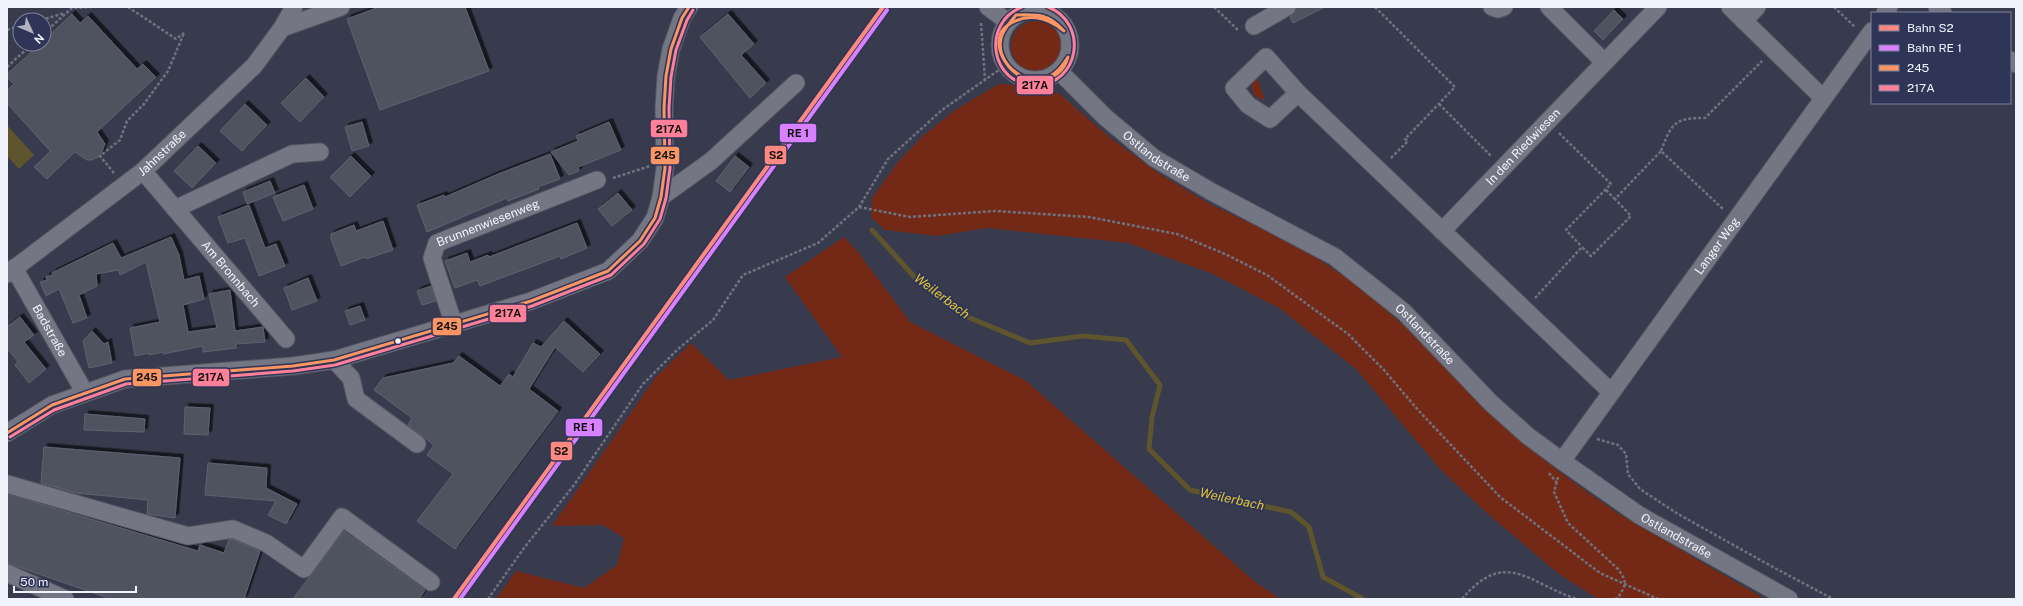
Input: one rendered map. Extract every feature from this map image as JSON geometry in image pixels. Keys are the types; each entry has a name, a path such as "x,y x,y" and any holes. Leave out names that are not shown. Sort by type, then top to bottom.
{"street":[{"name":"Jahnstraße","path":"10,271 143,171 254,66 282,28 294,7"},
{"path":"282,28 341,7"},
{"path":"7,433 52,405 125,379 293,366 334,360 531,301 608,271 640,241 655,218 661,197 665,161 664,108 666,76 671,49 682,18 689,7"},
{"path":"1254,26 1287,7"},
{"path":"1492,7 1498,9 1504,7"},
{"path":"1549,7 1604,62"},
{"name":"In den Riedwiesen","path":"1442,231 1658,7"},
{"path":"1730,7 1823,98"},
{"path":"1744,21 1757,7"},
{"path":"989,8 1008,22"},
{"path":"1048,9 1066,26 1070,38 1070,50 1067,61 1059,71 1049,77 1037,80 1025,79 1014,74 1006,65 1001,54 1000,43 1002,32 1008,22 1016,15 1026,10 1048,9"},
{"name":"Langer Weg","path":"1562,461 1869,34"},
{"name":"Ostlandstraße","path":"1059,71 1105,117 1154,158 1212,192 1335,257 1404,312 1491,403 1528,436 1562,461 1639,514 1789,599"},
{"path":"661,197 711,161 796,83"},
{"path":"1298,93 1611,392"},
{"path":"175,209 292,154 320,152"},
{"name":"Am Bronnbach","path":"143,171 286,339"},
{"name":"Brunnenwiesenweg","path":"454,325 432,258 437,244 597,180"},
{"name":"Badstraße","path":"10,271 86,393"},
{"path":"334,360 351,378 356,398 417,444"},
{"path":"7,484 188,536 233,529 266,543 304,569 342,517 431,582"},
{"path":"7,573 62,598"}],"path":[{"path":"52,26 72,8 95,7"},
{"path":"124,185 100,156 120,140 127,121 144,104 168,71 184,33 176,39 128,7"},
{"path":"1375,7 1455,87 1405,139 1408,141 1378,170"},
{"path":"1834,7 1869,34"},
{"path":"985,79 981,19 989,8"},
{"path":"52,17 66,13"},
{"path":"1615,199 1661,151 1673,125 1684,118 1705,118 1773,49"},
{"path":"7,67 23,52"},
{"path":"488,599 524,548 574,485 643,384 678,349 713,320 743,275 818,243 859,207 888,159 942,110 1006,65"},
{"path":"1438,104 1503,167"},
{"path":"1547,121 1612,184 1606,190 1566,230 1591,256 1631,216 1606,190"},
{"path":"1661,151 1735,220"},
{"path":"597,180 616,178 665,161"},
{"path":"859,207 910,217 995,211 1089,217 1177,234 1226,254 1267,275 1348,334 1384,370 1418,410 1500,498 1600,573 1658,599"},
{"path":"1525,309 1582,246"},
{"path":"1581,434 1618,445 1626,454 1628,474 1640,489 1678,514 1770,566 1833,599"},
{"path":"1562,461 1554,492 1568,523 1618,569 1625,578 1625,585 1618,598 1615,599"},
{"path":"1462,599 1477,582 1507,571 1528,576 1577,599"}],"shaded area":[{"path":"1031,21 1041,21 1054,28 1061,41 1061,51 1054,64 1041,71 1031,71 1022,67 1015,60 1011,51 1011,41 1015,32 1022,25"},
{"path":"1257,77 1265,100 1257,97 1252,91 1252,84"},
{"path":"999,84 1032,90 1051,91 1061,95 1108,136 1158,173 1208,203 1300,247 1360,287 1406,328 1483,406 1527,447 1619,514 1765,599 1598,599 1559,574 1488,514 1441,470 1356,369 1279,308 1213,274 1128,243 987,228 937,236 885,230 871,217 872,198 898,162 923,136 955,110"},
{"path":"7,125 34,155 19,169 7,156"},
{"path":"844,237 858,252 910,322 1025,380 1254,581 1280,599 496,599 516,571 584,588 617,565 624,538 603,525 552,526 655,378 691,343 729,380 842,357 785,277"}],"building":[{"path":"379,7 465,7 489,71 380,110 347,19"},
{"path":"1297,7 1325,7 1293,23 1290,17 1295,12"},
{"path":"1614,10 1623,19 1603,40 1594,31"},
{"path":"72,14 80,23 88,16 137,69 143,64 156,77 97,132 105,144 100,156 92,160 87,160 75,152 47,179 34,167 50,151 7,103 7,90 14,84 7,77 7,74 31,52 52,52 52,33"},
{"path":"728,14 754,44 741,55 766,83 750,98 700,37"},
{"path":"306,78 324,97 300,122 281,103"},
{"path":"245,104 267,125 242,151 220,131"},
{"path":"362,122 369,146 352,151 345,127"},
{"path":"609,122 621,150 578,167 579,171 569,175 551,152 578,141 576,136"},
{"path":"198,146 216,163 192,188 174,171"},
{"path":"550,154 560,179 538,187 539,189 508,201 507,198 427,232 417,205 444,195 445,197"},
{"path":"351,156 371,176 350,197 330,177"},
{"path":"735,156 749,167 730,192 716,181"},
{"path":"270,181 275,193 247,204 243,192"},
{"path":"304,185 313,209 283,221 273,197"},
{"path":"618,193 632,210 612,226 598,209"},
{"path":"249,205 265,248 276,244 285,266 259,276 245,238 228,243 218,217"},
{"path":"383,221 393,250 366,259 365,257 341,266 331,239 331,234 354,225 356,231"},
{"path":"577,223 587,248 561,259 560,256 480,286 477,280 455,288 445,261 467,253 470,262 488,255 489,257"},
{"path":"171,237 179,255 184,280 199,276 204,299 183,305 188,332 217,328 209,294 230,290 235,331 263,327 265,342 236,344 236,348 203,352 203,346 163,354 163,352 135,356 130,328 160,322 146,262 120,275 119,270 96,274 97,286 79,295 87,318 73,323 59,289 46,296 40,282 47,280 46,277 53,275 52,273 113,243 121,258"},
{"path":"308,278 317,301 292,310 284,288"},
{"path":"431,286 436,301 422,305 417,291"},
{"path":"360,306 365,320 350,325 345,311"},
{"path":"20,317 34,335 24,342 46,369 29,383 15,365 18,362 7,348 7,327"},
{"path":"564,321 600,354 583,372 555,347 529,389 558,411 455,549 417,521 453,474 427,455 434,445 408,425 412,418 374,390 383,378 453,363 459,356 500,386 509,374 513,377 533,343 541,347"},
{"path":"92,331 104,344 108,342 112,363 89,368 83,341"},
{"path":"185,407 210,408 208,435 184,434"},
{"path":"85,414 145,419 144,432 84,430"},
{"path":"44,447 180,458 175,518 147,514 148,500 76,493 41,483"},
{"path":"208,463 267,468 266,488 297,504 286,524 268,515 276,501 205,495"},
{"path":"7,494 198,551 200,545 224,553 229,540 232,539 260,551 244,599 111,599 7,563"},
{"path":"344,531 425,590 419,599 293,599"}],"waterway":[{"name":"Weilerbach","path":"872,230 919,282 963,315 1030,343 1083,336 1126,340 1160,385 1152,417 1149,449 1190,490 1291,512 1309,527 1323,577 1363,599"}],"rail line":[{"name":"S2","path":"454,599 883,7"}],"transit line":[{"name":"245","path":"7,433 52,405 125,379 293,366 334,360 531,301 608,271 640,241 655,218 661,197 665,168 664,108 666,76 671,49 682,18 689,7"},
{"name":"217A","path":"1022,7 1009,15 1000,26 996,39 996,52 1000,65 1008,75 1020,82 1035,85 1050,82 1062,75 1070,65 1074,52 1074,39 1070,26 1061,15 1048,7"},
{"name":"217A","path":"10,437 54,410 126,384 293,371 335,365 532,306 611,275 644,244 660,219 666,198 670,168 669,108 671,77 676,50 687,20 693,10"},
{"path":"460,599 887,10"},
{"name":"245","path":"1008,25 1016,15 1037,15 1048,18 1059,25 1064,31"},
{"name":"245","path":"1008,25 1022,18 1030,17 1051,22 1064,31"},
{"name":"245","path":"1008,25 1000,43 1004,59 1015,72 1032,80"},
{"name":"245","path":"1008,25 1002,32 999,40 1003,57 1008,66 1015,73 1023,78 1032,80"},
{"name":"245","path":"1041,79 1046,78 1057,71 1068,57"},
{"name":"245","path":"1041,79 1051,77 1058,73 1064,66 1068,57"}]}
